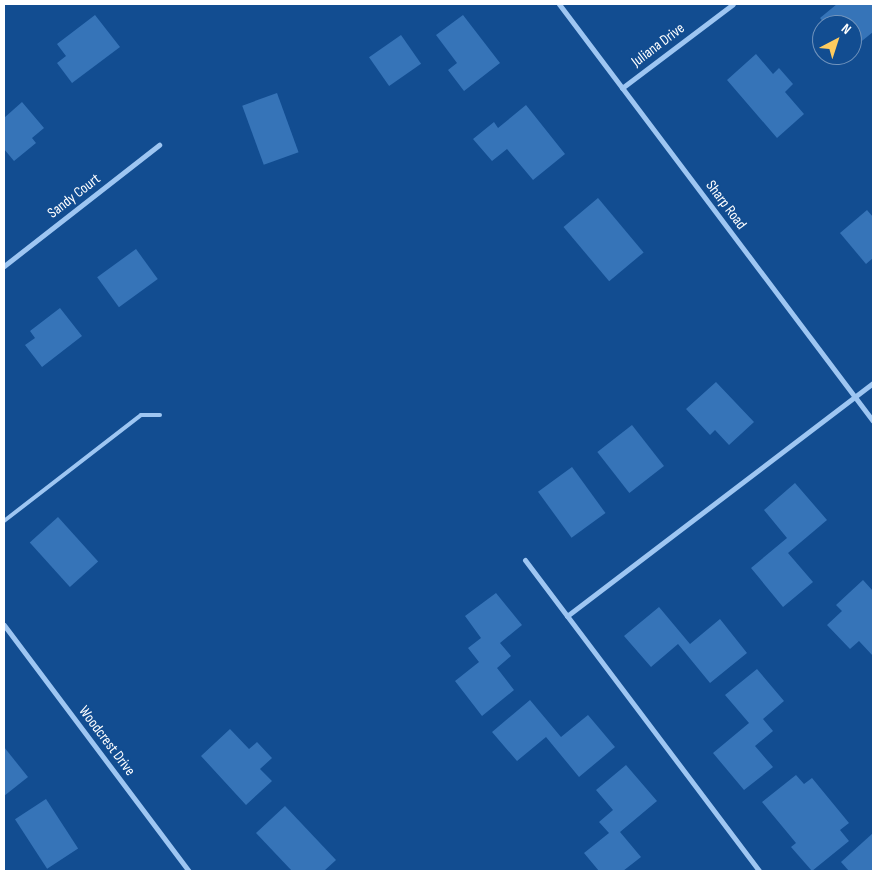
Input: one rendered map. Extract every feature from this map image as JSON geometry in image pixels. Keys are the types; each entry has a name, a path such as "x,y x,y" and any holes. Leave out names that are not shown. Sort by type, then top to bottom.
{"street":[{"name":"Sharp Road","path":"558,4 873,421"},
{"name":"Juliana Drive","path":"622,88 733,4"},
{"name":"Sandy Court","path":"4,266 159,146"},
{"path":"567,616 873,383"},
{"path":"525,560 759,871"},
{"name":"Woodcrest Drive","path":"4,625 189,871"}],"lane":[{"path":"4,521 141,415 160,415"}],"building":[{"path":"837,4 873,4 873,32 862,41 862,15 824,15"},
{"path":"95,15 120,47 72,83 57,63 66,56 57,44"},
{"path":"463,15 500,63 464,91 448,70 457,63 436,35"},
{"path":"401,35 421,64 389,86 369,57"},
{"path":"756,54 773,74 779,68 793,84 785,92 804,114 777,138 727,80"},
{"path":"277,93 299,152 264,165 242,106"},
{"path":"22,102 44,128 32,138 36,143 14,161 4,149 4,118"},
{"path":"526,105 565,154 533,180 507,149 492,161 473,139 494,122 498,128"},
{"path":"598,198 644,252 609,281 564,227"},
{"path":"867,210 873,217 873,258 866,264 840,233"},
{"path":"136,249 158,279 119,307 97,277"},
{"path":"60,308 82,336 42,367 25,345 35,338 30,331"},
{"path":"716,382 754,422 729,445 715,430 710,435 686,409"},
{"path":"632,425 664,466 629,493 597,452"},
{"path":"572,467 606,513 572,538 538,492"},
{"path":"795,483 827,520 788,553 813,582 783,607 751,568 787,538 764,510"},
{"path":"58,517 98,562 70,587 30,542"},
{"path":"863,580 873,591 873,656 859,641 850,649 827,625 842,611 836,605"},
{"path":"496,593 522,625 500,643 511,656 497,668 514,690 482,716 455,681 479,662 468,648 481,638 465,616"},
{"path":"659,607 690,644 720,619 747,653 710,683 678,644 651,667 624,636"},
{"path":"757,669 784,701 763,719 773,731 755,746 773,767 744,790 713,753 749,723 725,695"},
{"path":"530,700 561,737 588,715 615,747 579,777 546,737 517,761 492,732"},
{"path":"230,729 249,749 257,742 272,758 260,769 272,781 246,805 201,756"},
{"path":"4,747 28,777 4,796"},
{"path":"626,765 657,801 620,832 641,857 623,871 599,871 584,853 609,833 599,822 613,810 596,790"},
{"path":"796,775 804,784 812,778 849,823 840,830 849,841 812,871 791,847 796,843 762,802"},
{"path":"46,799 78,848 47,869 15,819"},
{"path":"285,806 336,860 324,871 292,871 256,833"},
{"path":"873,833 873,871 849,871 841,862"}]}
